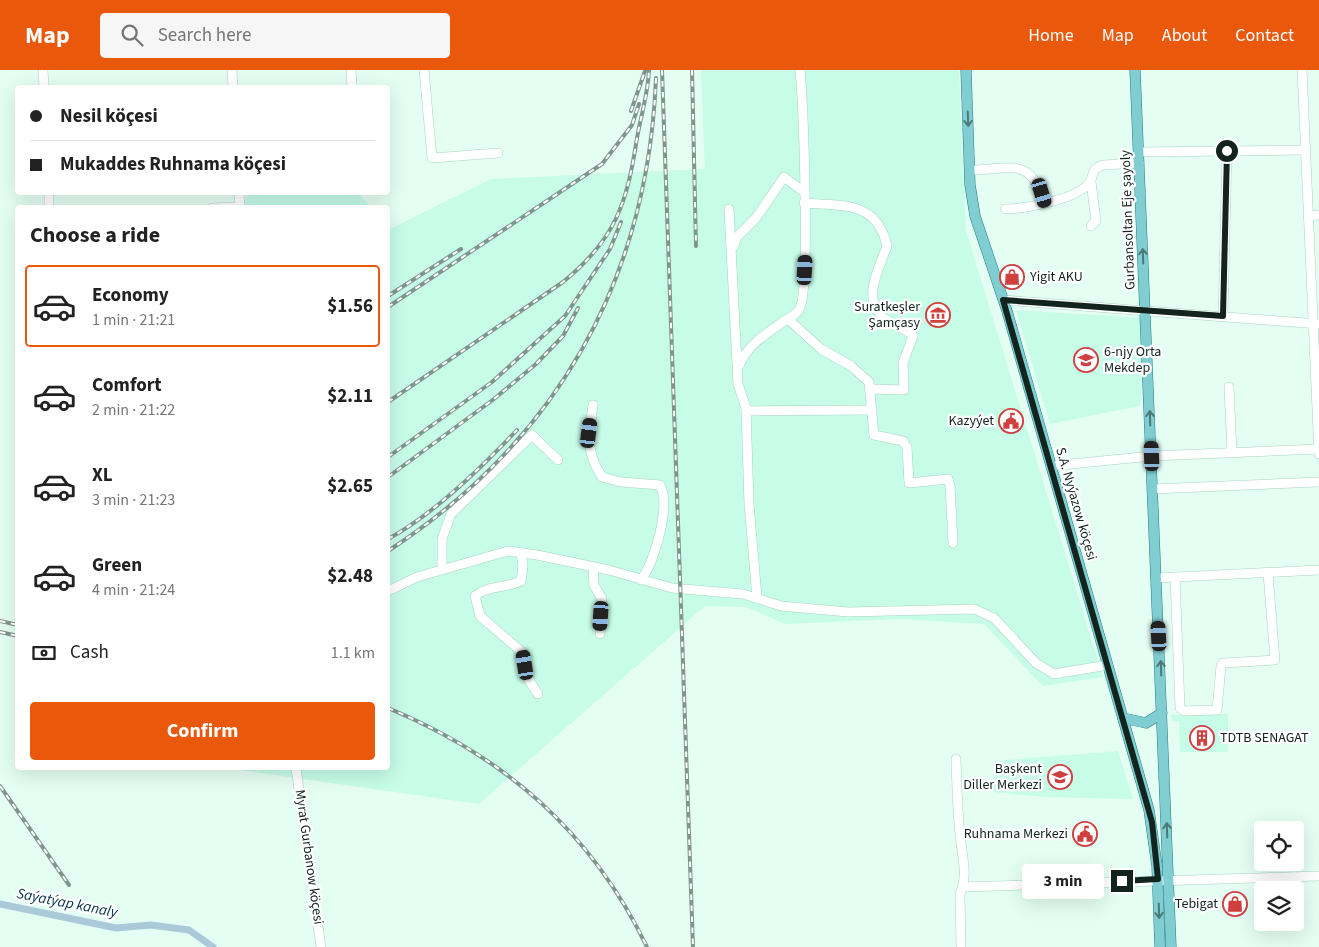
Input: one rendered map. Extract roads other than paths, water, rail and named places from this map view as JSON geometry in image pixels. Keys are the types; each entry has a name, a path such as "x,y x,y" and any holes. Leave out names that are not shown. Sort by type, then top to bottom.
{"main road":[{"name":"S.A. Nyýazow köçesi","path":"966,70 970,170 975,216 1003,300 1152,822 1158,879 1160,947"},
{"name":"Gurbansoltan Eje şayoly","path":"1136,70 1169,879"},
{"path":"1123,718 1146,723 1162,713"},
{"path":"1169,879 1172,947"}],"street":[{"path":"43,70 44,85"},
{"path":"232,70 233,85"},
{"path":"351,70 352,85"},
{"path":"424,70 432,158 498,154"},
{"path":"737,371 742,357 755,342 799,310 803,298 805,256 800,70"},
{"path":"1302,70 1308,216 1316,323 1319,454"},
{"path":"1091,226 1096,221 1096,214 1091,182 1093,172 1098,166 1139,158 1227,151 1306,150"},
{"path":"1223,316 1227,151"},
{"path":"970,170 1007,167 1019,169 1039,183 1045,203"},
{"path":"732,253 737,237 756,218 784,177 804,192"},
{"path":"1005,209 1019,209 1045,203 1072,193 1091,182"},
{"path":"804,203 843,204 864,212 876,220 885,240 886,246 872,289 874,303 880,315 914,336 903,363 904,390 871,389"},
{"path":"729,209 737,371 738,384 746,410 748,485 757,598"},
{"path":"1308,216 1319,215"},
{"path":"1003,300 1316,323"},
{"path":"788,319 821,349 851,366 869,382 874,434 902,441 907,447 909,483 948,479 950,485 953,543"},
{"path":"1229,387 1232,453"},
{"path":"593,405 589,451 592,462 602,477 621,482 660,484 663,490 663,505 656,552 641,580"},
{"path":"746,410 872,410"},
{"path":"442,569 442,540 451,514 532,435 558,460"},
{"path":"1051,466 1152,456 1319,449"},
{"path":"1153,489 1319,482"},
{"path":"390,590 417,577 508,551 593,567 672,588 743,594 781,606 848,612 974,609 994,618 1036,663 1054,674 1108,665"},
{"path":"521,553 523,566 521,581 512,586 484,588 475,596 480,616 523,653 527,677 538,694"},
{"path":"593,567 594,585 602,598 600,634"},
{"path":"1157,578 1319,570"},
{"path":"1175,577 1180,708 1184,711 1210,711 1217,710 1221,666 1223,663 1275,660 1268,573"},
{"path":"956,759 960,835 965,858 963,887 960,894 961,947"},
{"name":"Myrat Gurbanow köçesi","path":"296,770 321,947"},
{"path":"963,887 1158,879 1319,876"}],"waterway":[{"name":"Saýatýap kanaly","path":"0,904 116,928 151,925 189,930 213,947"}],"railway":[{"path":"390,401 563,282 596,250 616,218 629,182 646,96 649,70"},
{"path":"662,70 693,947"},
{"path":"692,70 696,246"},
{"path":"631,111 645,71"},
{"path":"390,550 448,507 500,459 545,406 582,349 612,287 635,221 649,152 656,78"},
{"path":"390,306 602,164 632,125 639,104"},
{"path":"390,456 492,382 565,316 610,249 621,222"},
{"path":"390,295 461,249"},
{"path":"390,476 494,399 536,364 563,336 578,308"},
{"path":"390,538 439,504 489,459 517,430"},
{"path":"0,621 15,624"},
{"path":"0,632 15,635"},
{"path":"390,709 470,750 507,775 540,802 571,833 599,868 625,905 647,947"},
{"path":"0,786 69,885"}],"place":[{"name":"Yigit AKU","path":"1012,277"},
{"name":"Suratkeşler Şamçasy","path":"938,315"},
{"name":"6-njy Orta Mekdep","path":"1086,360"},
{"name":"Kazyýet","path":"1011,421"},
{"name":"TDTB SENAGAT","path":"1202,738"},
{"name":"Başkent Diller Merkezi","path":"1060,777"},
{"name":"Ruhnama Merkezi","path":"1085,834"},
{"name":"Tebigat","path":"1235,904"}]}
